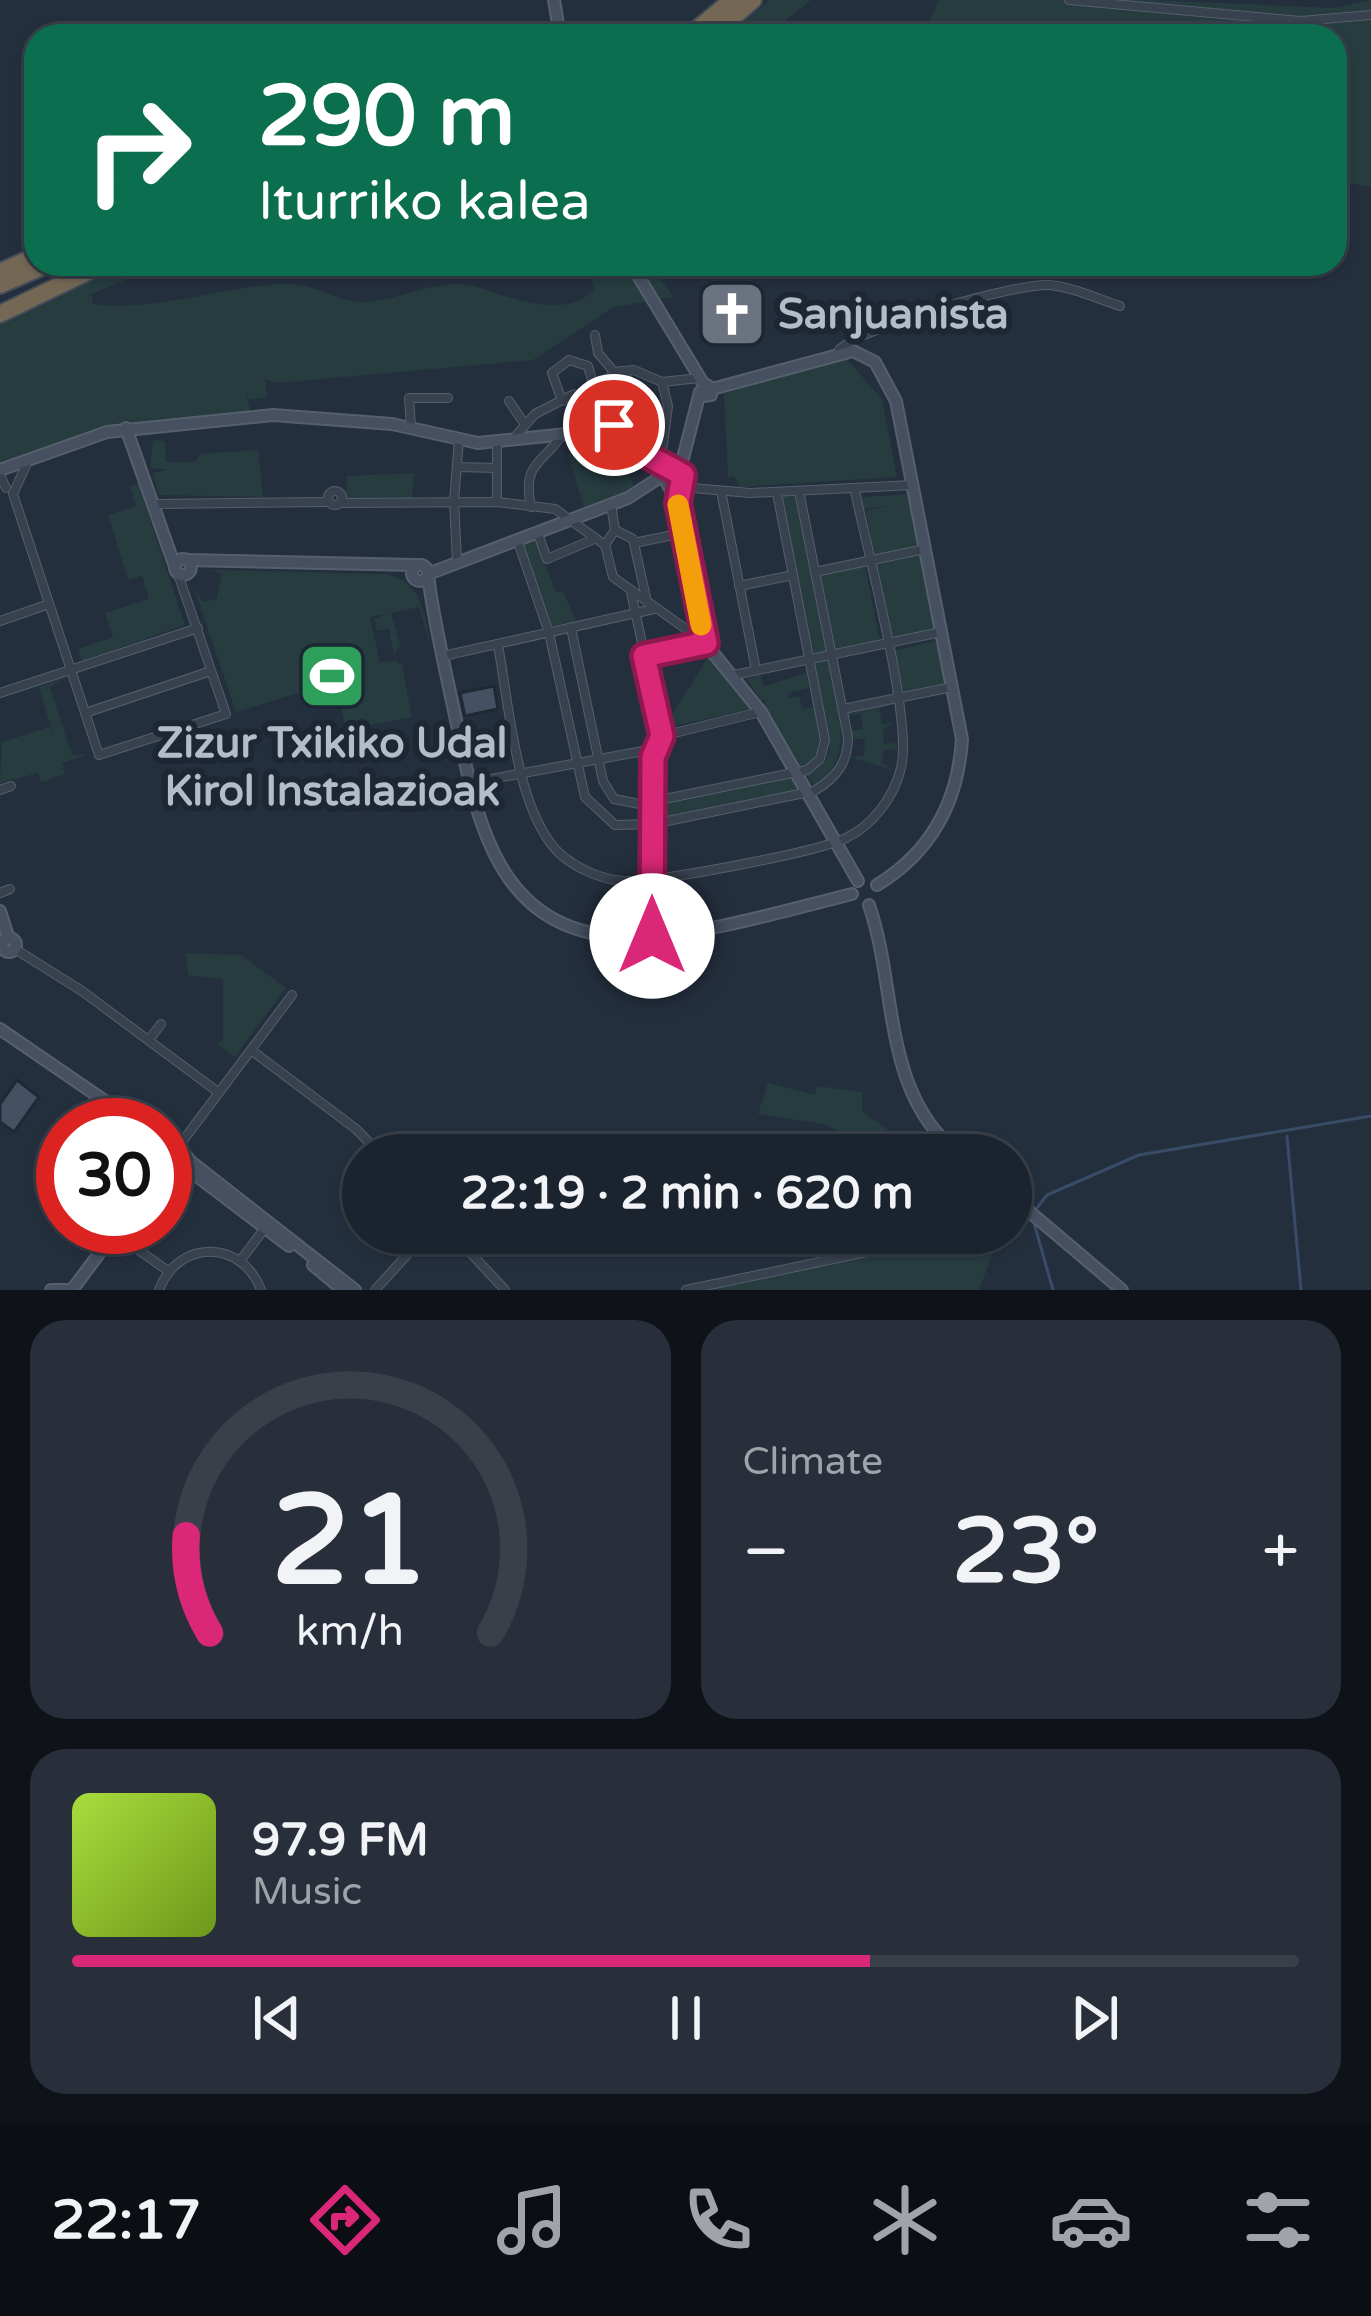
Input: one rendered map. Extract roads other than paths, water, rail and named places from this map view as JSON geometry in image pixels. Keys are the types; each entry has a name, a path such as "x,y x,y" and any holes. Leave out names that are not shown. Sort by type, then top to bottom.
{"highway":[{"path":"704,24 733,0"},
{"path":"726,24 753,0"},
{"path":"0,301 58,276"},
{"path":"0,314 79,276"}],"street":[{"path":"1069,0 1301,21 1371,14"},
{"path":"184,567 211,562 391,567 420,573 518,542 638,493 669,470 705,387 691,356 639,276"},
{"path":"614,374 705,387 839,350 883,323 1016,289 1050,285 1120,306"},
{"path":"595,335 598,353 646,402 678,503 706,643"},
{"path":"839,350 865,355 890,386 927,549 962,739 950,802 917,854 877,885 876,899 868,905"},
{"path":"562,401 552,373 569,360 592,371 595,393"},
{"path":"614,374 585,412 669,470 721,490 777,493 913,484"},
{"path":"614,374 626,409 626,425"},
{"path":"662,382 668,406 669,470"},
{"path":"512,440 524,423 574,394"},
{"path":"411,427 409,398 448,398"},
{"path":"509,401 524,423"},
{"path":"626,409 646,402"},
{"path":"134,434 168,541 184,567 186,595 226,714 99,755 7,478 32,457 102,433 134,434 156,425 273,415 411,427 497,443 653,423"},
{"path":"531,507 528,489 535,461 563,433"},
{"path":"455,562 459,439"},
{"path":"496,502 497,443"},
{"path":"457,467 496,468"},
{"path":"721,490 756,670"},
{"path":"518,542 549,633 585,797 600,816 621,826 653,824 808,793 834,778 845,759 842,709 799,491"},
{"path":"497,645 536,820 567,860 613,880 652,880 836,842 873,818 891,794 904,743 855,491"},
{"path":"571,628 605,789 614,800 630,805 653,802 815,765 825,746 777,493"},
{"path":"156,504 496,502 573,518 592,540 604,545"},
{"path":"611,503 615,530 604,545 609,571 631,592 706,643 734,675 761,712 858,881 877,885"},
{"path":"634,526 650,606"},
{"path":"615,530 634,541 683,533"},
{"path":"538,534 547,559 592,540"},
{"path":"815,572 927,549"},
{"path":"420,573 431,601 486,844 522,895 578,928 652,936 852,894 868,905 881,945 893,1046 938,1134"},
{"path":"739,586 793,575"},
{"path":"631,592 662,736 654,749 652,936"},
{"path":"0,621 49,604"},
{"path":"443,656 635,614 650,606"},
{"path":"0,694 198,628"},
{"path":"734,675 943,632"},
{"path":"644,656 706,643"},
{"path":"86,713 208,672"},
{"path":"842,709 953,687"},
{"path":"662,736 761,712"},
{"path":"469,783 654,749"},
{"path":"0,790 11,786"},
{"path":"852,894 858,881"},
{"path":"16,910 1,913 4,937 12,951 149,1040 218,1092"},
{"path":"0,967 12,951"},
{"path":"192,1126 292,995"},
{"path":"149,1040 161,1024"},
{"path":"0,1034 90,1098"},
{"path":"0,1034 98,1098"},
{"path":"251,1050 361,1134"},
{"path":"192,1170 355,1290"},
{"path":"192,1171 343,1290"},
{"path":"1032,1214 1122,1290"},
{"path":"240,1261 266,1228"},
{"path":"159,1290 168,1271 203,1250 240,1261 260,1290"},
{"path":"51,1290 70,1290 98,1254"},
{"path":"147,1254 168,1271"},
{"path":"375,1290 408,1254"},
{"path":"472,1254 505,1290"},
{"path":"686,1290 858,1254"}],"waterway":[{"path":"1037,1208 1047,1195 1139,1155 1371,1116"},
{"path":"1287,1136 1301,1290"},
{"path":"1034,1223 1053,1290"}],"place":[{"name":"Sanjuanista","path":"732,314"},
{"name":"Zizur Txikiko Udal Kirol Instalazioak","path":"332,676"}]}
